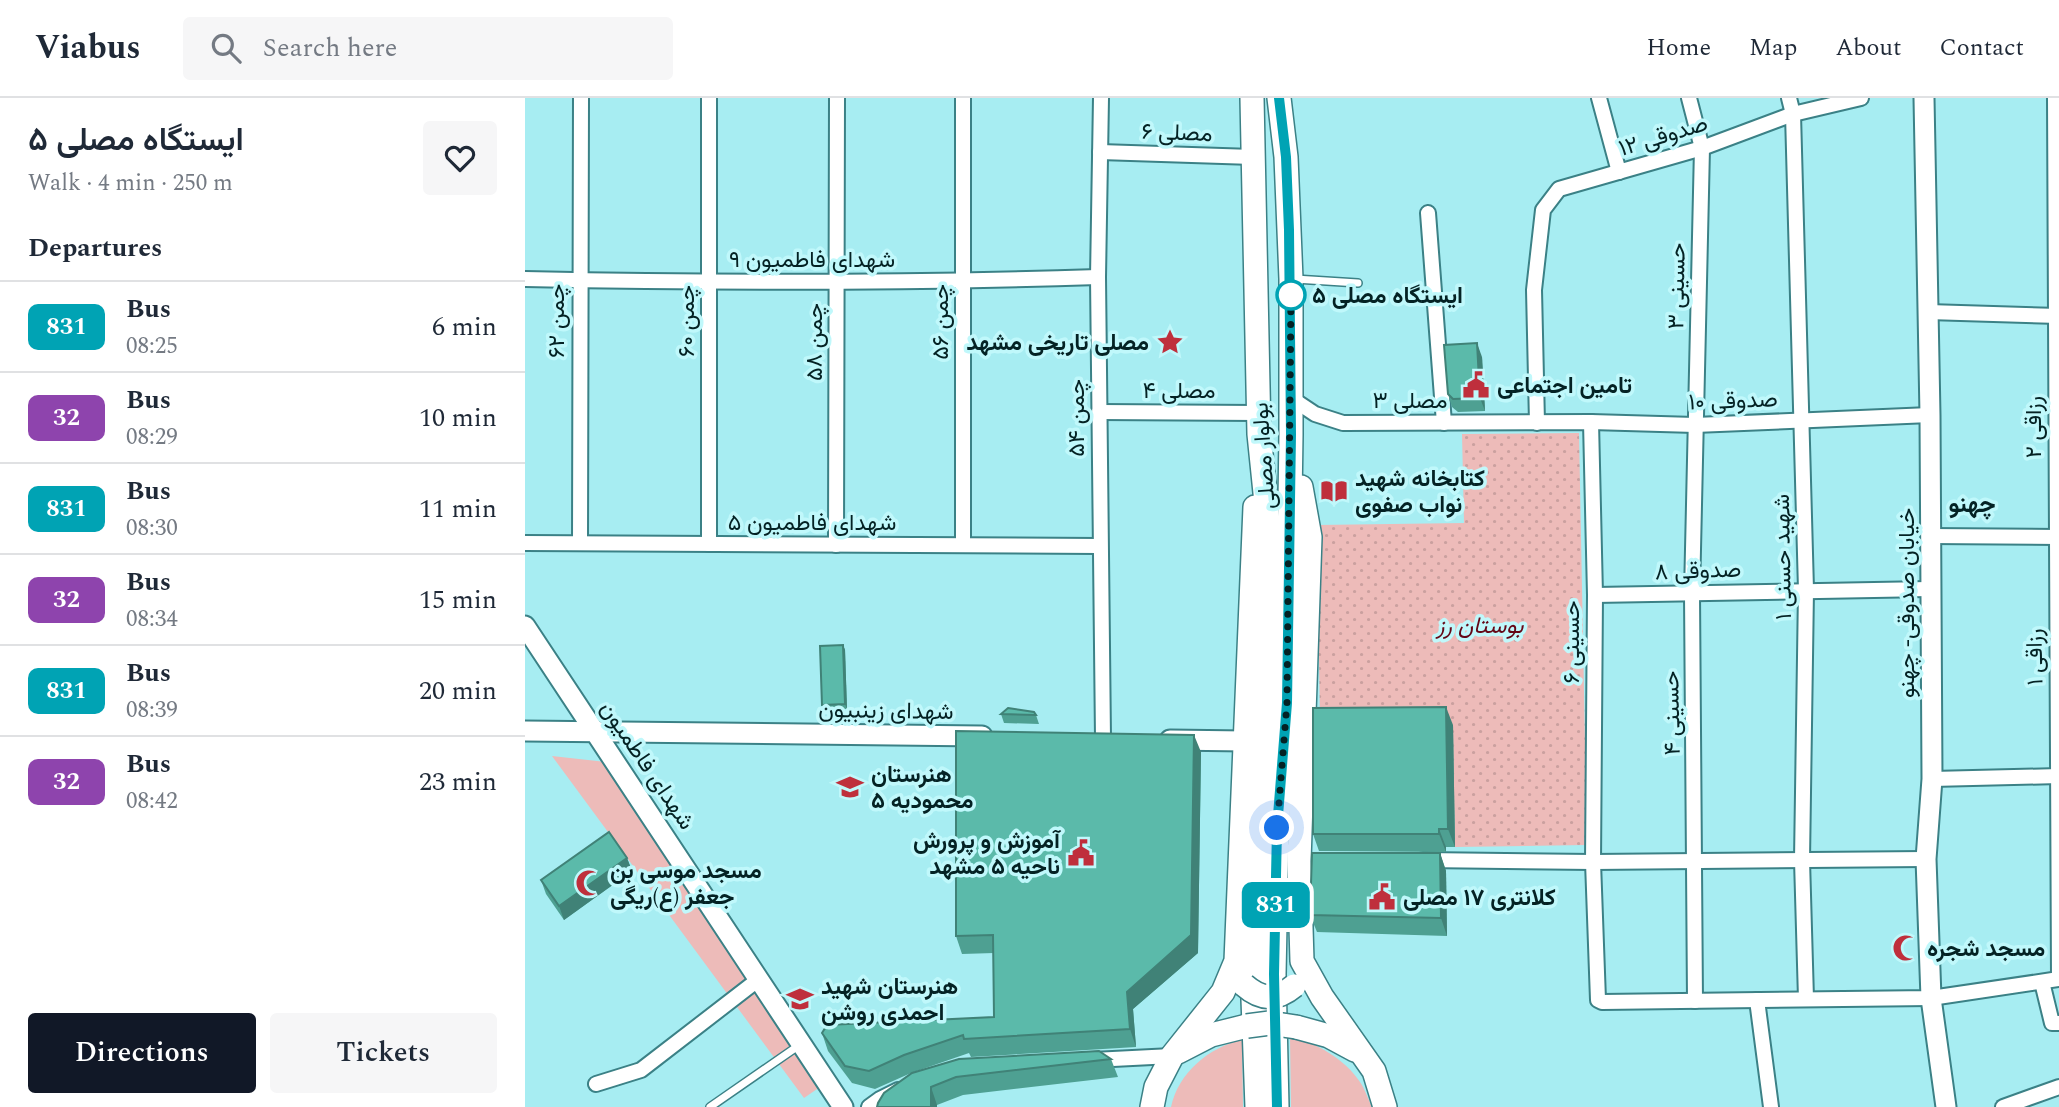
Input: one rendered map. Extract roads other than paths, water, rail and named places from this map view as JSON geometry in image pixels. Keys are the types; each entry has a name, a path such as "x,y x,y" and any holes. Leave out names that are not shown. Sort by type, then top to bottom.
{"main road":[{"name":"بولوار مصلی","path":"1252,98 1259,423 1272,561 1252,972 1257,1107"},
{"name":"بولوار مصلی","path":"1277,1107 1277,828 1287,703 1291,434 1291,279 1286,157 1279,98"},
{"path":"1253,157 1286,157"},
{"path":"1151,1107 1156,1087 1172,1056 1223,992 1236,961 1259,423"},
{"path":"1236,961 1244,985 1255,995 1268,998 1283,995 1294,986 1302,961 1309,861 1310,537 1291,434"},
{"path":"1302,961 1322,997 1374,1071 1385,1107"},
{"path":"1172,1056 1211,1035 1270,1023 1329,1036 1360,1054"}],"street":[{"name":"چمن ۶۲","path":"580,544 581,98"},
{"name":"چمن ۶۰","path":"709,98 709,544"},
{"name":"چمن ۵۸","path":"836,545 837,98"},
{"name":"چمن ۵۶","path":"963,98 963,545"},
{"name":"چمن ۵۴","path":"1101,98 1098,276 1099,546 1109,738"},
{"path":"1599,98 1619,172"},
{"name":"حسینی ۳","path":"1689,98 1702,148 1695,425"},
{"name":"شهید حسنی ۱","path":"1789,98 1793,114 1807,590 1802,860 1806,999"},
{"name":"صدوقی ۱۲","path":"1537,423 1534,290 1543,210 1559,189 1702,148 1793,114 1860,98"},
{"name":"خیابان صدوقی- چهنو","path":"1924,98 1930,415 1932,779 1926,859 1931,998 1946,1107"},
{"name":"رزاقی ۲","path":"2055,98 2057,537"},
{"name":"مصلی ۶","path":"1100,152 1253,157"},
{"path":"1429,213 1444,423"},
{"name":"شهدای فاطمیون ۹","path":"525,279 837,282 1098,276"},
{"path":"1928,312 2057,316"},
{"name":"مصلی ۳","path":"1291,398 1315,414 1343,423 1537,423"},
{"name":"مصلی ۴","path":"1099,412 1259,423"},
{"name":"صدوقی ۱۰","path":"1537,423 1695,425 1930,415"},
{"name":"حسینی ۶","path":"1591,422 1595,595 1593,862 1598,1000 1695,1001"},
{"name":"حسینی ۴","path":"1695,425 1692,594 1695,1001"},
{"path":"1929,536 2057,537"},
{"name":"رزاقی ۱","path":"2057,537 2059,979"},
{"name":"شهدای فاطمیون ۵","path":"525,543 1099,546"},
{"name":"صدوقی ۸","path":"1595,595 1929,589"},
{"name":"شهدای فاطمیون","path":"525,626 843,1107"},
{"name":"شهدای زینبیون","path":"525,731 1002,737"},
{"path":"1080,737 1109,738"},
{"path":"1154,739 1245,741"},
{"path":"1932,779 2058,776"},
{"path":"1408,860 1593,862 1926,859"},
{"path":"596,1084 641,1070 759,979"},
{"path":"1695,1001 1931,998 2059,979"},
{"path":"2042,982 2052,1023 2059,1023"},
{"path":"1757,1000 1771,1107"},
{"path":"1075,1061 1172,1056"},
{"path":"869,1107 912,1084"},
{"path":"2003,1107 2059,1087"}],"lane":[{"path":"1291,279 1358,283"},
{"path":"710,1107 801,1043"}],"place":[{"name":"ایستگاه مصلی ۵","path":"1291,295"},
{"name":"مصلی تاریخی مشهد","path":"1170,342"},
{"name":"تامین اجتماعی","path":"1476,385"},
{"name":"کتابخانه شهید نواب صفوی","path":"1334,491"},
{"name":"هنرستان محمودیه ۵","path":"850,787"},
{"name":"آموزش و پرورش ناحیه ۵ مشهد","path":"1081,853"},
{"name":"مسجد موسی بن جعفر (ع)ریگی","path":"589,883"},
{"name":"کلانتری ۱۷ مصلی","path":"1382,897"},
{"name":"مسجد شجره","path":"1906,948"},
{"name":"هنرستان شهید احمدی روشن","path":"800,999"}],"district":[{"name":"چهنو","path":"1972,504"}],"park label":[{"name":"بوستان رز","path":"1480,625"}]}
